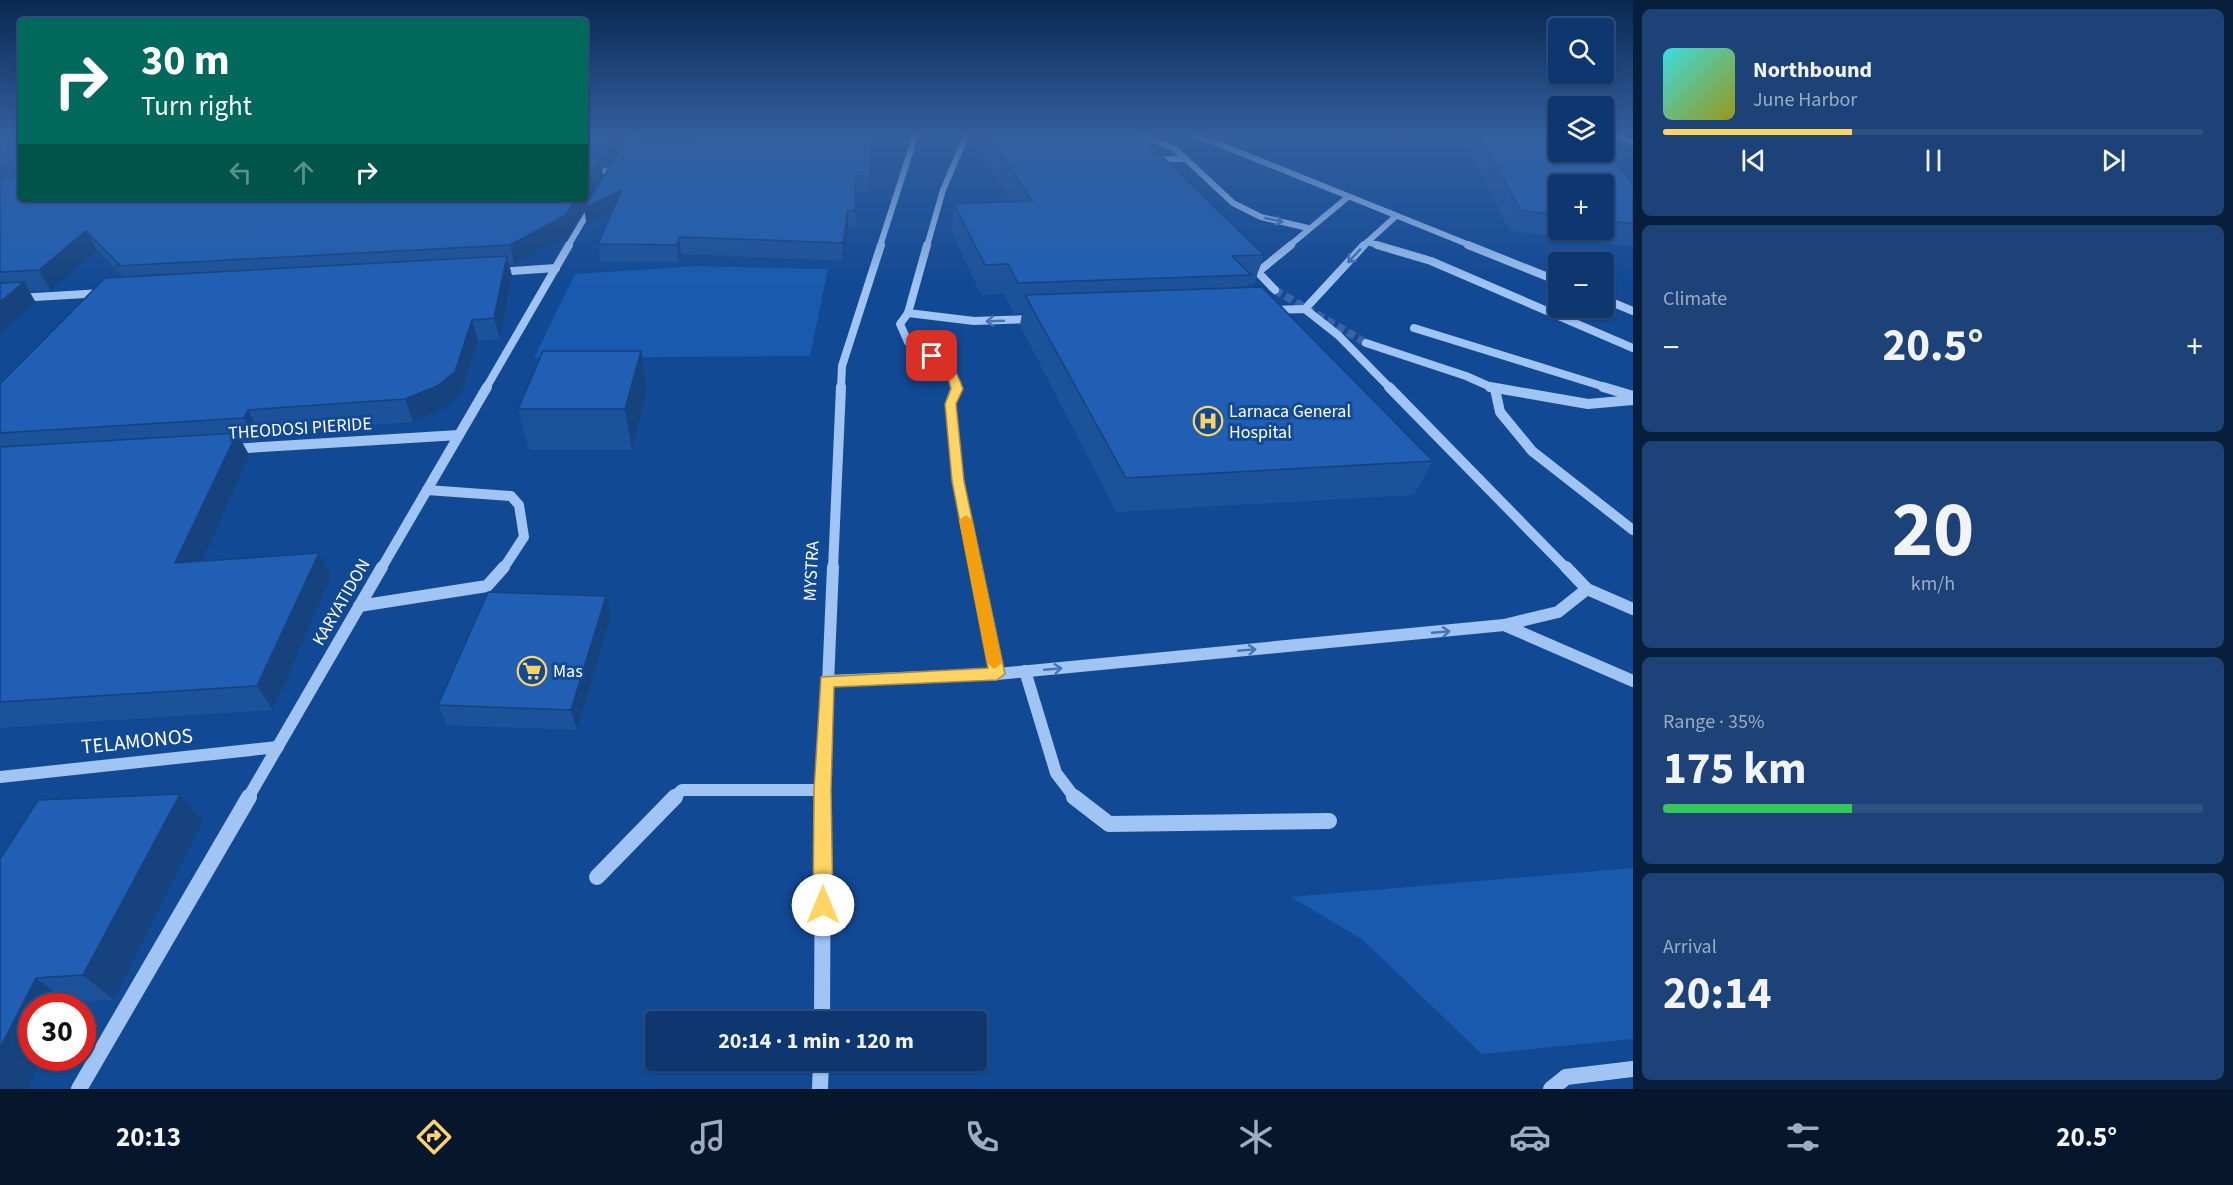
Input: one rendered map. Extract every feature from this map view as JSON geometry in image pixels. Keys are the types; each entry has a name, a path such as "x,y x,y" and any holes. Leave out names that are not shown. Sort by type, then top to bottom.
{"street":[{"name":"KARYATIDON","path":"79,1089 604,185"},
{"name":"MYSTRA","path":"822,1011 823,790 842,366 900,185"},
{"path":"945,185 908,313 900,324 908,342 952,371 957,389 950,404 958,481 997,674"},
{"path":"1214,185 1233,203 1261,217 1308,228"},
{"path":"1320,185 1548,277"},
{"path":"1258,272 1348,196"},
{"path":"1305,309 1367,242 1396,216"},
{"path":"1367,242 1431,261 1633,348"},
{"path":"1249,264 1275,290"},
{"path":"485,272 556,268"},
{"path":"0,298 118,292"},
{"path":"1614,303 1633,311"},
{"path":"1257,311 1305,309 1338,335 1587,589 1633,609"},
{"path":"908,313 974,321 1043,319"},
{"path":"1414,328 1633,398"},
{"path":"1366,342 1466,376 1495,389 1588,404 1633,398"},
{"path":"1495,389 1500,412 1532,451 1633,530"},
{"name":"THEODOSI PIERIDE","path":"224,450 459,435"},
{"path":"359,606 487,586 496,579 524,537 519,505 511,496 427,490"},
{"path":"827,681 997,674 1504,625 1558,612 1587,589"},
{"path":"1504,625 1633,681"},
{"path":"1025,671 1056,773 1080,803 1109,824 1329,820"},
{"name":"TELAMONOS","path":"0,777 278,747"},
{"path":"597,877 657,813 682,790 823,790"},
{"path":"1551,1089 1566,1077 1633,1069"},
{"path":"820,1089 821,1071"}],"shaded area":[{"path":"697,266 828,269 810,356 534,358 575,274"},
{"path":"1633,868 1633,1039 1482,1054 1363,940 1291,897"}],"building":[{"path":"0,185 18,185 18,201 575,201 566,215 510,245 117,266 119,264 86,231 39,270 0,272"},
{"path":"598,185 856,185 855,211 848,210 843,243 679,237 677,245 598,244 622,190 584,208"},
{"path":"1021,185 1191,185 1264,255 1232,256 1251,275 1018,283 1008,264 985,265 954,204 1032,201"},
{"path":"1507,185 1548,185 1548,214 1521,211"},
{"path":"1614,185 1633,185 1633,224 1614,221"},
{"path":"507,256 494,318 472,320 455,372 437,386 405,399 248,410 244,418 0,433 0,384 105,278"},
{"path":"24,282 0,302 0,283"},
{"name":"Larnaca General Hospital","path":"1262,287 1433,461 1126,478 1025,295"},
{"path":"543,351 641,351 625,409 518,409"},
{"path":"237,433 175,563 319,553 257,686 0,702 0,447"},
{"name":"Mas","path":"488,592 606,596 571,710 438,705"},
{"path":"180,794 83,975 36,978 28,993 18,993 18,1013 0,1048 0,859 38,800"}],"tunnel":[{"path":"1275,290 1366,343"}],"slow traffic":[{"path":"966,520 994,663"}],"place":[{"name":"Larnaca General Hospital","path":"1208,421"},
{"name":"Mas","path":"532,671"}],"route":[{"path":"823,905 823,790 827,681 997,674 958,481 950,404 957,389 952,371 932,356"}]}
